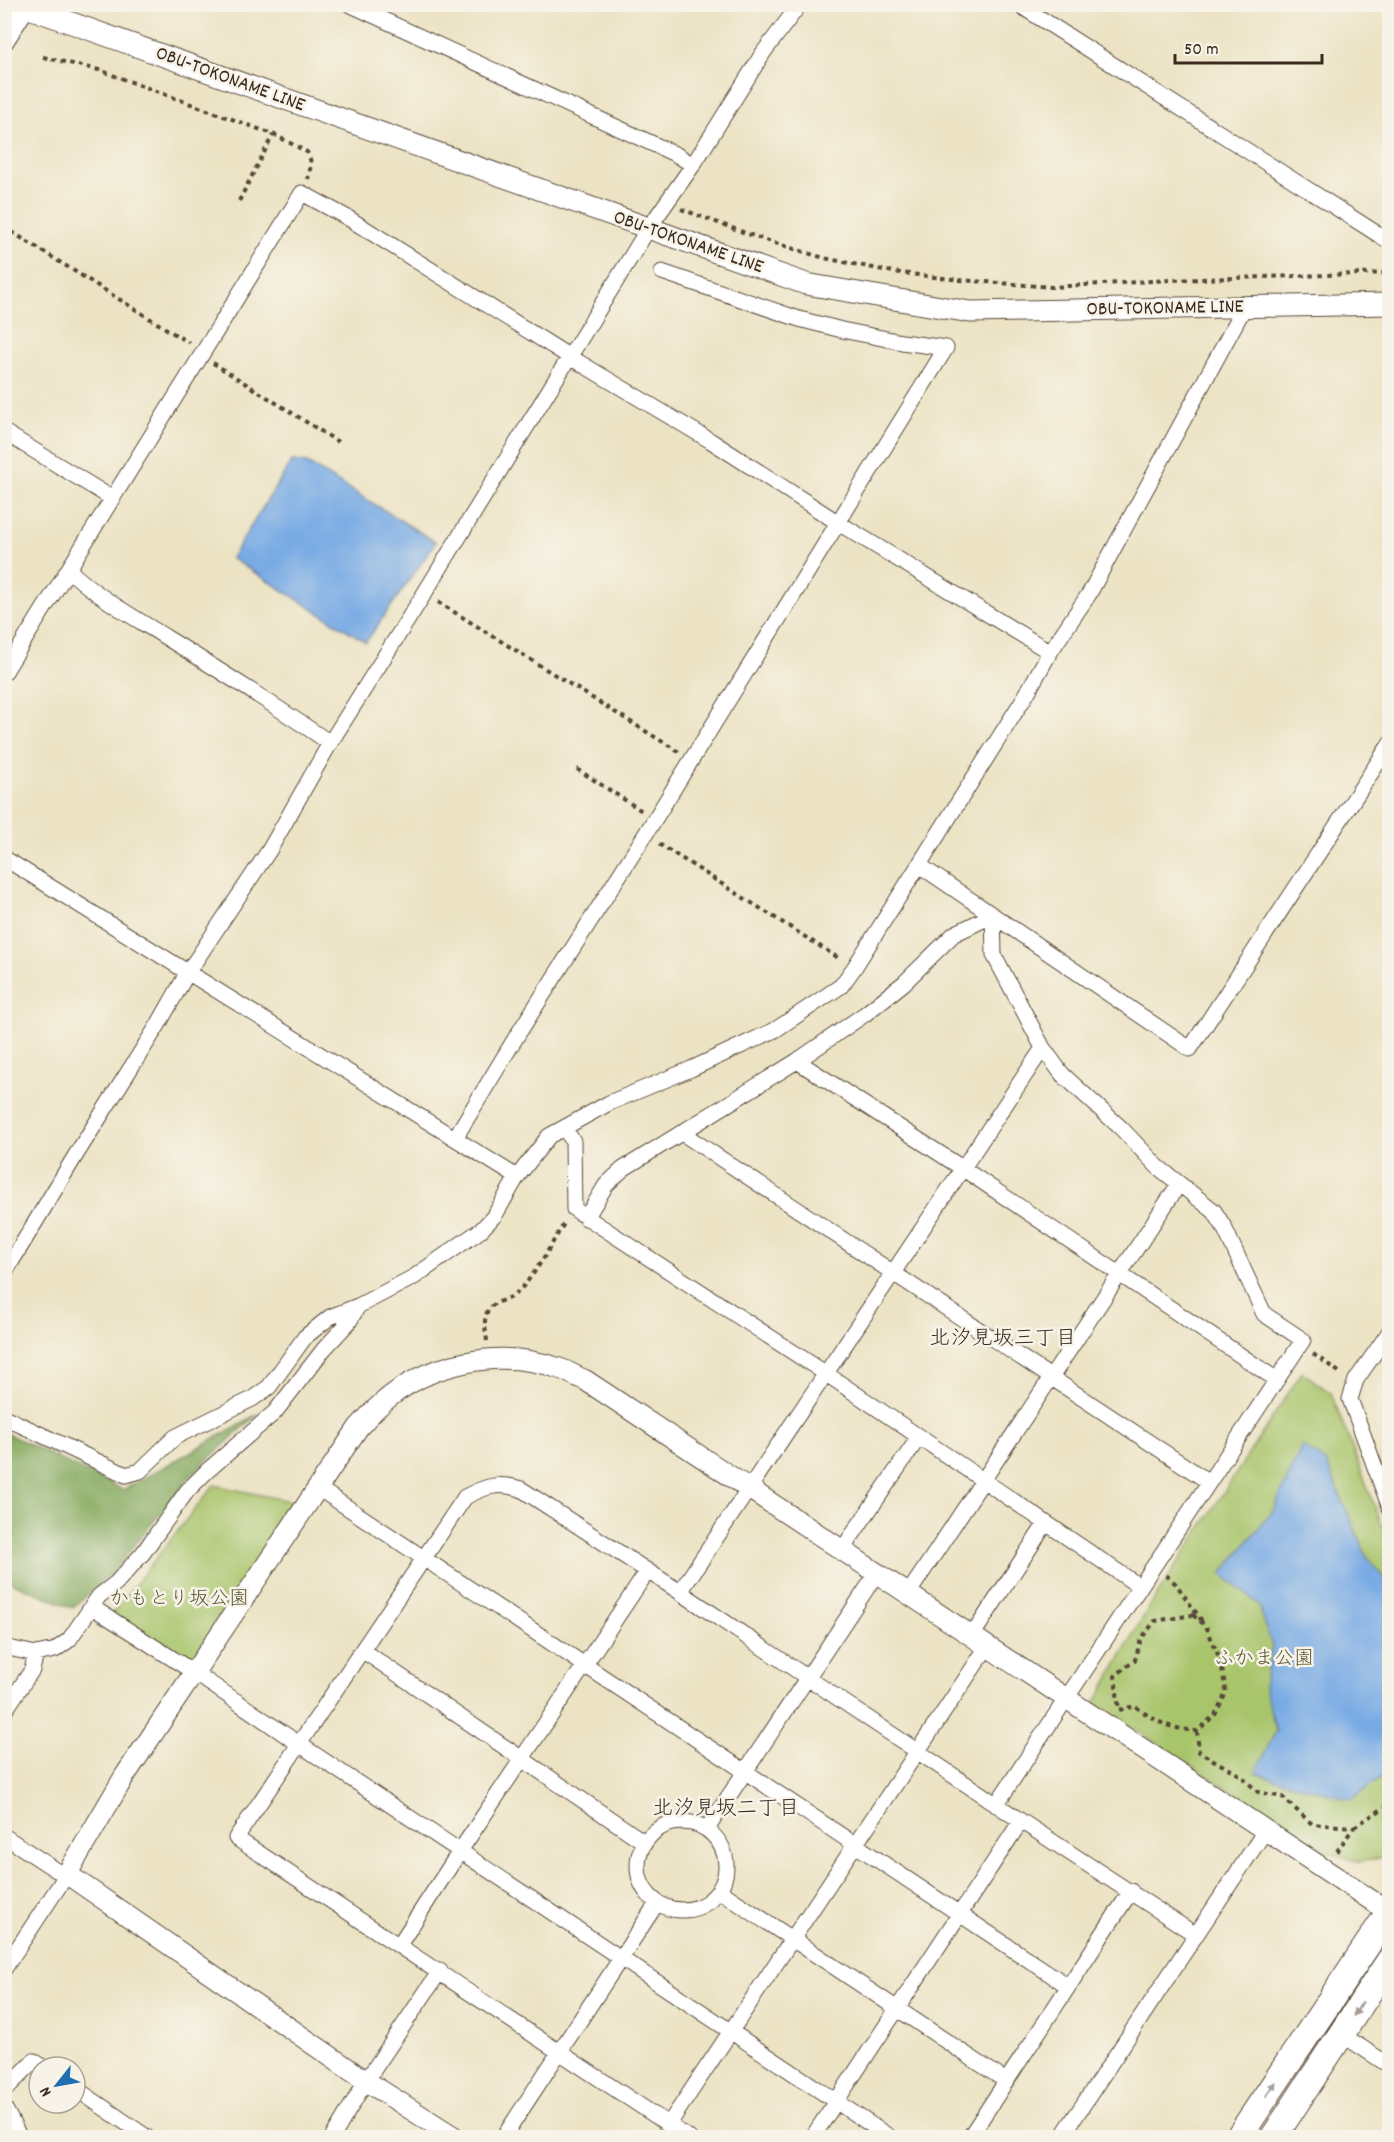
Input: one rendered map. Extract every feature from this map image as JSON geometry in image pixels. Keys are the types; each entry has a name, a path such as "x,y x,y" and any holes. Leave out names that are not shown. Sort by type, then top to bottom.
{"highway":[{"path":"1238,2138 1389,1912"},
{"path":"1273,2138 1389,1960"}],"main road":[{"name":"OBU-TOKONAME LINE","path":"22,6 806,284 970,312 1389,304"}],"street":[{"path":"349,4 677,155 693,165"},
{"path":"4,1274 158,1025 188,972 270,849 330,743 648,229 693,165 764,53 800,4"},
{"path":"1018,4 1389,242"},
{"path":"4,40 22,6"},
{"path":"4,673 302,194 348,218 1050,652"},
{"path":"455,1138 946,348 902,342 821,324 662,272"},
{"path":"4,1417 126,1476 133,1475 175,1437 252,1399 269,1387 305,1337 330,1317 358,1306 414,1277 481,1230 495,1215 517,1177 549,1136 609,1102 691,1069 775,1030 841,986 855,968 1026,695 1050,652 1089,594 1244,308"},
{"path":"4,432 113,499"},
{"path":"69,570 80,581 116,605 330,743"},
{"path":"919,865 1190,1049 1389,744"},
{"path":"4,858 517,1177"},
{"path":"993,915 994,955 1043,1048 1062,1074 1121,1128 1158,1167 1214,1211 1224,1227 1264,1314 1303,1340 996,1805"},
{"path":"580,1214 623,1169 797,1061 865,1014 904,983 954,934 993,915"},
{"path":"680,1592 1043,1048"},
{"path":"797,1061 962,1168 1277,1380"},
{"path":"564,1128 573,1141 580,1214"},
{"path":"682,1133 1209,1482"},
{"path":"908,1594 1179,1184"},
{"path":"580,1214 825,1373 1139,1586"},
{"path":"4,1647 36,1654 55,1650 69,1640 99,1596 116,1584 143,1553 188,1491 275,1412 324,1349 349,1322 358,1306"},
{"path":"1389,1331 1356,1380 1350,1399 1389,1508"},
{"path":"4,1969 67,1874 124,1778 358,1428 380,1404 428,1374 455,1365 508,1359 560,1368 585,1380 1389,1912"},
{"path":"842,1550 919,1437"},
{"path":"689,2138 236,1838 465,1497 491,1486 506,1485 521,1489 1196,1935"},
{"path":"318,1488 1068,1986"},
{"path":"669,2124 916,1752 1046,1522"},
{"path":"399,1945 646,1572"},
{"path":"707,1829 877,1573"},
{"path":"92,1607 195,1673 298,1744 891,2138"},
{"path":"362,1650 644,1842"},
{"path":"4,1712 32,1670 36,1654"},
{"path":"680,1821 694,1823 707,1829 717,1838 724,1850 727,1864 720,1891 698,1908 684,1911 670,1909 657,1903 640,1881 638,1861 644,1842 666,1824 680,1821"},
{"path":"812,2138 1021,1821"},
{"path":"1061,2138 1265,1831"},
{"path":"4,1836 56,1870 67,1874 366,2081 456,2138"},
{"path":"720,1891 1006,2081"},
{"path":"969,2138 1131,1891"},
{"path":"503,2138 657,1903"},
{"path":"332,2138 366,2081 440,1971"},
{"path":"1341,2034 1389,2066"},
{"path":"4,2091 27,2068"},
{"path":"87,2096 148,2138"},
{"path":"4,2107 20,2138"}],"path":[{"path":"43,57 99,70 273,135 299,147 310,157 311,166 302,194"},
{"path":"239,201 273,135"},
{"path":"667,202 737,230 824,258 893,272 960,280 1052,287 1170,280 1389,273"},
{"path":"4,226 198,349 209,360 338,442"},
{"path":"424,594 692,760"},
{"path":"577,769 655,819"},
{"path":"645,835 855,968"},
{"path":"489,1360 485,1319 489,1310 497,1302 513,1296 580,1214"},
{"path":"1300,1345 1340,1373 1356,1380"},
{"path":"1153,1565 1176,1584 1206,1626 1221,1662 1226,1693 1215,1715 1197,1731 1181,1730 1156,1722 1135,1706 1119,1710 1115,1676 1135,1660 1140,1639 1155,1621 1193,1615 1206,1626"},
{"path":"1197,1731 1199,1752 1240,1775 1258,1792 1282,1797 1312,1824 1354,1827"},
{"path":"1324,1870 1354,1827 1389,1804"}],"green space":[{"name":"ふかま公園","path":"1302,1372 1331,1393 1389,1543 1389,1856 1360,1862 1326,1852 1095,1704 1147,1610"},
{"path":"258,1414 193,1473 111,1574 73,1608 5,1580 4,1432 123,1490"},
{"name":"かもとり坂公園","path":"214,1485 299,1503 189,1665 111,1615"}],"water":[{"path":"292,461 307,463 436,542 366,642 231,558"},
{"path":"1302,1446 1326,1462 1366,1555 1389,1585 1389,1771 1351,1800 1255,1773 1276,1731 1264,1687 1272,1646 1259,1605 1222,1574 1274,1509"}],"district":[{"name":"北汐見坂三丁目","path":"1003,1340"},
{"name":"北汐見坂二丁目","path":"726,1810"}]}
